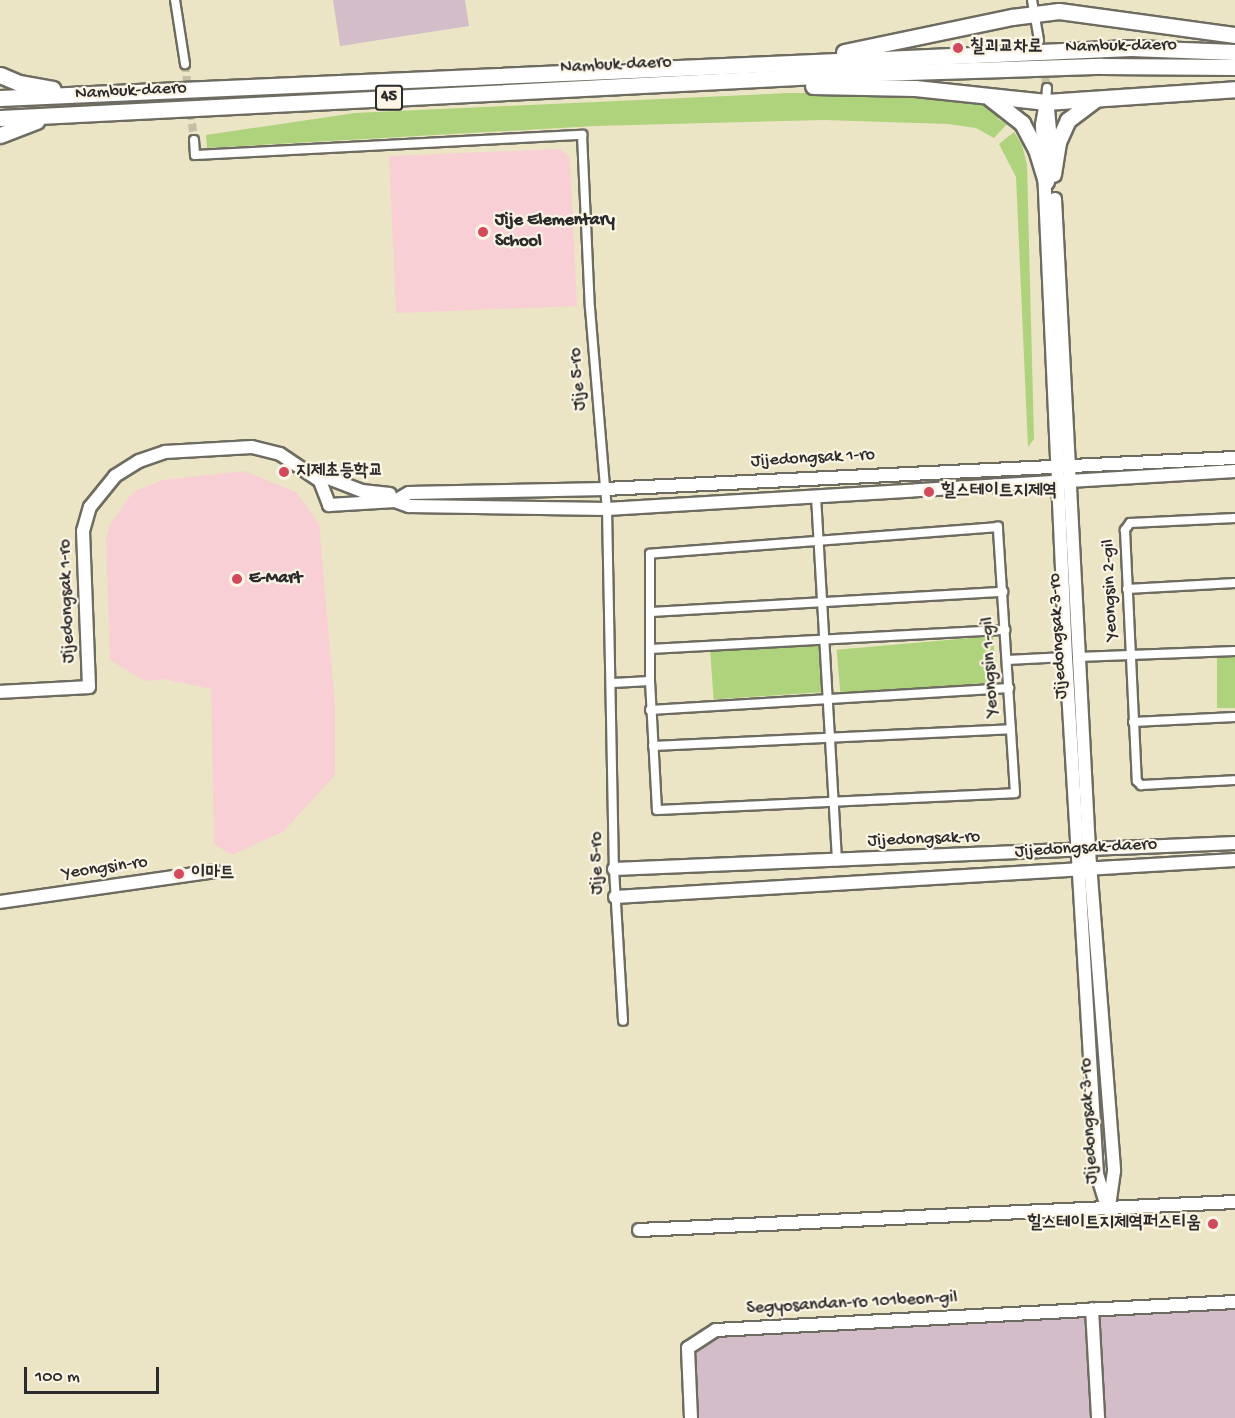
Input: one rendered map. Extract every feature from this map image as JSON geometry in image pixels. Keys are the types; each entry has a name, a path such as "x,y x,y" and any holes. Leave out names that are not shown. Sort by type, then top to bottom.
{"highway":[{"path":"1012,17 1024,0"},
{"path":"1043,0 1059,12"},
{"path":"650,71 710,61 850,51 1012,17 1033,7 1235,35"},
{"name":"Nambuk-daero","path":"0,98 1131,48 1235,52"},
{"name":"Nambuk-daero","path":"0,118 1102,66 1235,67"},
{"path":"0,75 19,83 81,93"},
{"path":"725,82 754,87 915,88 984,95 1047,95 1098,99 1235,89"},
{"path":"984,95 1006,108 1022,123 1050,178"},
{"path":"1050,178 1058,142 1068,120 1098,99"},
{"path":"0,135 52,115"}],"street":[{"path":"175,0 185,64"},
{"path":"1033,7 1039,40"},
{"name":"Jijedongsak 3-ro","path":"1047,95 1055,465 1072,657 1098,1174 1108,1209"},
{"name":"Jije 5-ro","path":"194,140 195,155 582,135 607,509 613,683 614,869 623,1021"},
{"name":"Jijedongsak 3-ro","path":"1050,178 1071,464 1072,657"},
{"name":"Jijedongsak 1-ro","path":"0,692 88,687 83,531 90,507 115,476 139,461 165,452 252,447 280,454 308,470 320,481 329,506 395,501 410,506 607,509 1235,471"},
{"name":"Jijedongsak 1-ro","path":"395,501 409,493 605,489 1071,464 1235,458"},
{"path":"308,470 362,491 409,493"},
{"path":"816,496 824,602 837,861"},
{"name":"Yeongsin 2-gil","path":"1235,518 1126,525 1130,656 1139,784 1235,780"},
{"name":"Yeongsin 1-gil","path":"998,527 1015,793 657,810 650,710 650,554 820,541 998,527"},
{"path":"1127,589 1235,584"},
{"path":"651,612 1003,592"},
{"path":"650,649 1005,630"},
{"path":"1130,656 1235,651"},
{"name":"Yeongsin 2-gil","path":"1008,660 1130,656"},
{"path":"613,683 650,681"},
{"path":"650,710 1009,688"},
{"path":"1134,722 1235,717"},
{"path":"652,746 1011,729"},
{"name":"Jijedongsak-ro","path":"614,869 1235,843"},
{"name":"Jijedongsak-daero","path":"615,897 1084,867 1235,860"},
{"name":"Yeongsin-ro","path":"0,902 215,871"},
{"path":"639,1230 1235,1202"},
{"path":"1098,1418 1092,1309 1235,1302"},
{"name":"Segyosandan-ro 101beon-gil","path":"691,1418 688,1348 716,1330 1092,1309"}],"shaded area":[{"path":"333,0 465,0 469,26 340,46"},
{"name":"Jije Elementary School","path":"560,149 570,158 577,306 396,313 389,156"},
{"path":"244,471 296,492 319,524 335,705 335,775 284,831 232,855 214,844 211,689 164,679 145,681 110,660 106,539 110,524 133,492 163,480"},
{"path":"1235,1298 1235,1418 685,1418 682,1354 700,1329 713,1324"}],"green space":[{"path":"789,93 870,93 974,102 1002,112 998,119 1007,124 994,138 976,128 948,124 824,120 595,126 207,148 206,135 355,113"},
{"path":"1014,132 1022,145 1027,165 1034,439 1028,447 1016,177 999,144"},
{"path":"993,636 997,682 841,696 837,650"},
{"path":"820,644 823,692 714,700 710,652"},
{"path":"1217,653 1235,653 1235,708 1217,708"}],"tunnel":[{"path":"1039,40 1047,88"},
{"path":"185,64 194,140"}],"place":[{"name":"칠괴교차로","path":"958,48"},
{"name":"Jije Elementary School","path":"483,232"},
{"name":"지제초등학교","path":"284,472"},
{"name":"힐스테이트지제역","path":"929,492"},
{"name":"E-Mart","path":"237,579"},
{"name":"이마트","path":"179,874"},
{"name":"힐스테이트지제역퍼스티움","path":"1213,1224"}]}
